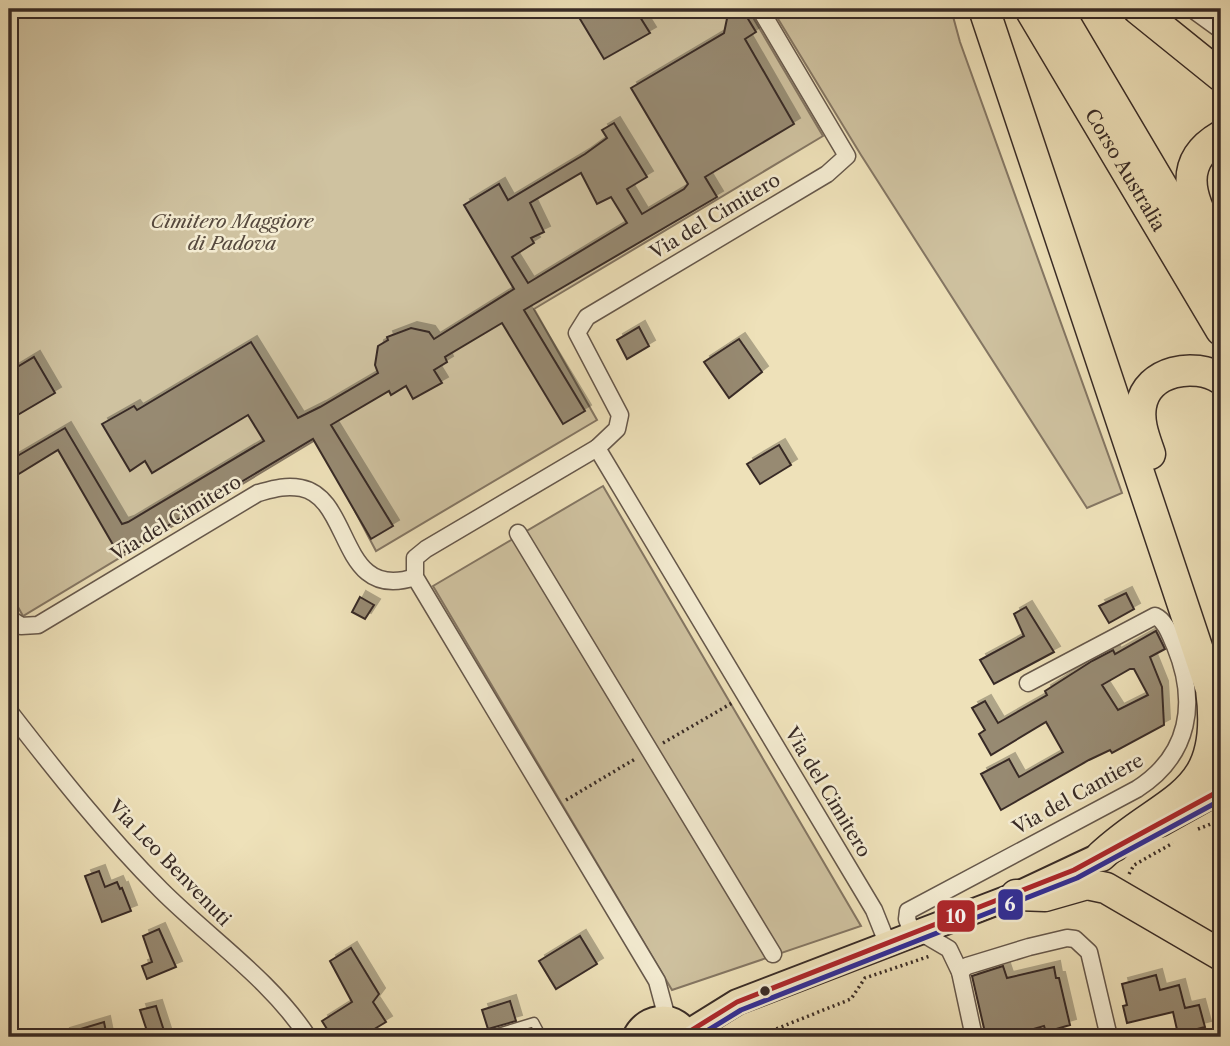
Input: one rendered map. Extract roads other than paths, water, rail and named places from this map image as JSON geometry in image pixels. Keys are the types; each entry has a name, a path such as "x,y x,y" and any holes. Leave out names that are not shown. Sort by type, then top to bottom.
{"highway":[{"path":"984,9 1211,689 1214,732 1198,776 1176,802 1126,833 1101,856"},
{"name":"Corso Australia","path":"1030,9 1221,330"},
{"name":"Corso Australia","path":"1057,9 1221,286"},
{"path":"1138,9 1221,76"},
{"path":"1221,136 1204,149 1196,161 1191,175 1191,191 1221,251"},
{"path":"1221,379 1209,371 1184,369 1156,382 1141,404 1142,429 1221,667"},
{"path":"1016,895 1045,896 1087,884 1106,888 1221,955"}],"main road":[{"path":"635,1037 649,1021 667,1018 675,1021 688,1035 737,1002 1016,895 1101,856 1221,790"}],"street":[{"name":"Via del Cimitero","path":"9,618 22,626 37,625 258,493 282,486 303,488 320,497 365,572 386,583 415,578 415,558 426,549 597,448 617,429 620,415 578,333 587,317 827,174 846,156 760,9"},
{"path":"1192,9 1221,30"},
{"name":"Via del Cimitero","path":"597,448 874,910 888,945"},
{"path":"518,533 773,954"},
{"path":"415,578 653,974 664,998 667,1018"},
{"name":"Via del Cantiere","path":"917,934 907,919 908,911 1145,784 1166,768 1181,740 1188,688 1170,634 1162,619 1155,616 1028,683"},
{"name":"Via Leo Benvenuti","path":"9,711 113,838 161,889 280,1002 308,1037"},
{"path":"917,934 949,949 960,972 974,1037"},
{"path":"960,972 967,966 1029,947 1067,938 1075,939 1089,952 1109,1037"}],"lane":[{"path":"485,1037 534,1022 542,1037"}],"park label":[{"name":"Cimitero Maggiore di Padova","path":"232,232"}]}
